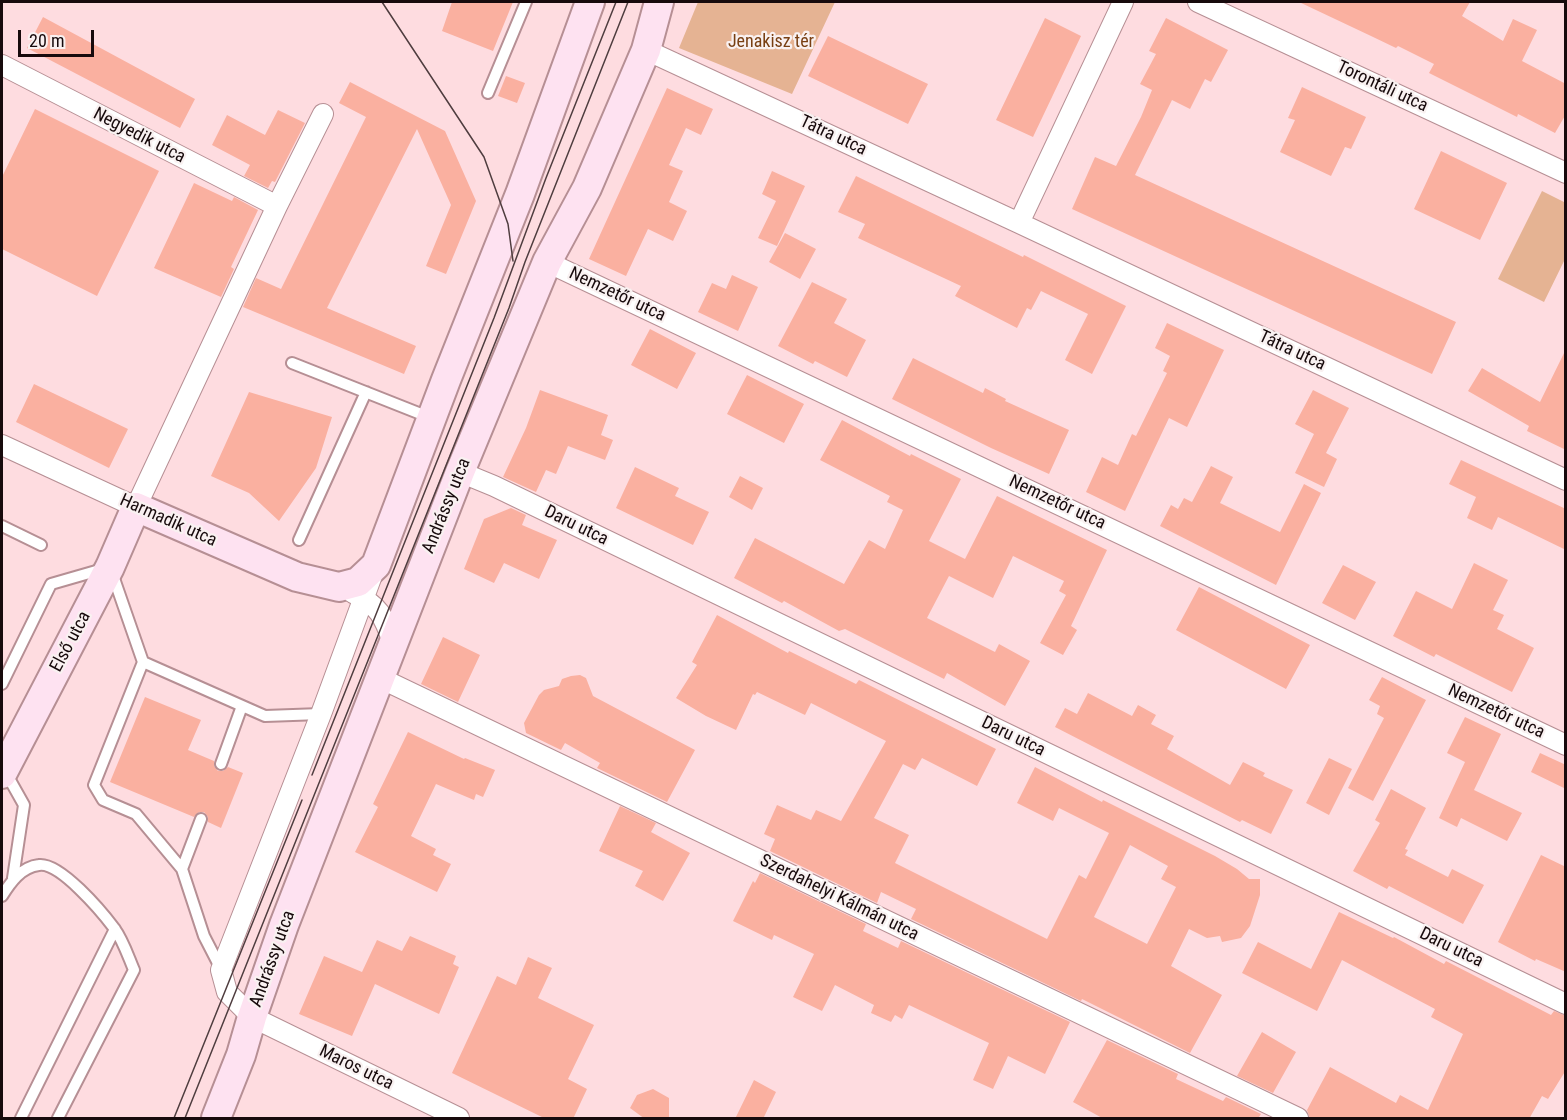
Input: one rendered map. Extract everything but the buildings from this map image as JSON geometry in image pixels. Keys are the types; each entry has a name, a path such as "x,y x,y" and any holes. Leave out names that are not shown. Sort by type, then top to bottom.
{"street":[{"path":"221,970 321,714 351,593 358,582 376,565 516,204 590,2"},
{"name":"Andrássy utca","path":"216,1119 242,1055 252,1017 284,925 460,472 547,262 587,188 646,50 659,2"},
{"path":"1019,223 1123,2"},
{"name":"Torontáli utca","path":"1198,2 1566,173"},
{"name":"Tátra utca","path":"646,50 1566,480"},
{"name":"Negyedik utca","path":"2,65 277,206"},
{"path":"136,507 277,206 323,114"},
{"name":"Nemzetőr utca","path":"547,262 1566,745"},
{"name":"Harmadik utca","path":"2,445 136,507 297,577 351,593"},
{"name":"Daru utca","path":"460,472 505,491 1566,1004"},
{"name":"Első utca","path":"3,772 110,567 136,507"},
{"path":"351,593 378,609 385,619 393,642"},
{"name":"Szerdahelyi Kálmán utca","path":"380,678 1298,1119"},
{"name":"Andrássy utca","path":"221,970 227,992 252,1017"},
{"name":"Maros utca","path":"252,1017 459,1119"}],"lane":[{"path":"488,93 526,2"},
{"path":"292,363 432,418"},
{"path":"299,540 366,392"},
{"path":"2,528 40,545"},
{"path":"2,684 51,584 110,567 143,662 94,785 104,800 136,814 182,869 204,936 221,970"},
{"path":"143,662 265,716 321,714"},
{"path":"221,764 242,706"},
{"path":"2,896 13,878 24,805 3,772"},
{"path":"182,869 201,819"},
{"path":"13,878 40,864 64,873 115,929 134,970 58,1119"},
{"path":"21,1119 115,929"}],"green space":[{"name":"Jenakisz tér","path":"698,2 835,2 792,94 679,48"},
{"path":"1542,191 1566,203 1565,259 1544,302 1498,279"}],"tram line":[{"path":"382,2 484,157 508,224 513,261"},
{"path":"312,775 494,318 546,178 616,2"},
{"path":"185,1118 509,308 628,2"},
{"path":"174,1118 302,800"}]}
